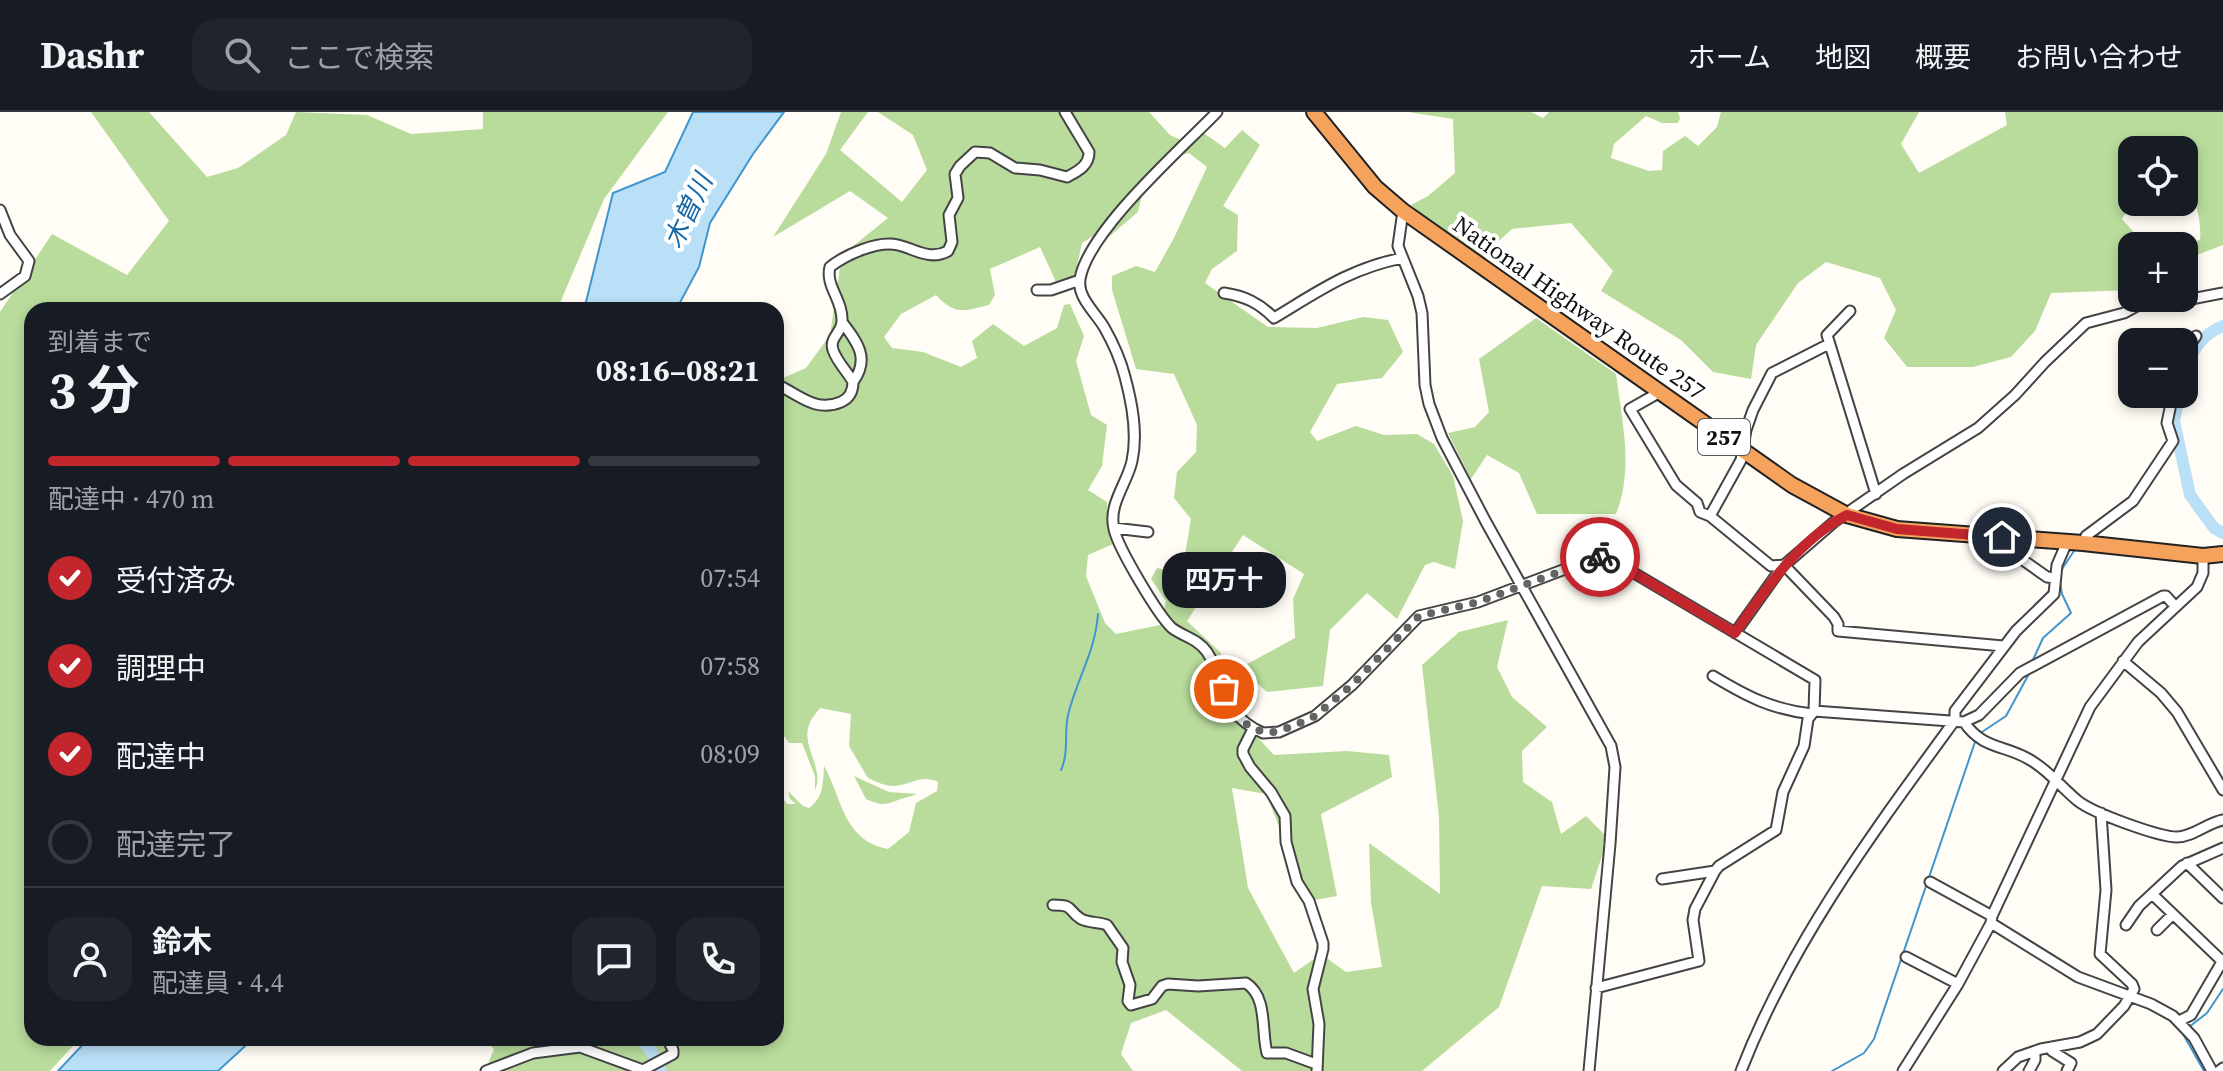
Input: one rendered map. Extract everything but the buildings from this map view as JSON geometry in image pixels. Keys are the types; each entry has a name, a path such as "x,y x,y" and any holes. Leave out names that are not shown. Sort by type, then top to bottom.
{"highway":[{"name":"National Highway Route 257","path":"1314,112 1375,187 1403,211 1813,499 1847,515 1897,529 2083,543 2203,556 2223,554"}],"street":[{"path":"784,389 820,406 846,400 862,370 862,359 842,322 841,303 829,280 830,267 846,257 879,246 894,244 913,252 934,255 948,251 952,242 949,215 958,198 955,174 975,152 990,153 1015,168 1067,177 1080,170 1089,158 1089,152 1065,112"},
{"path":"1217,112 1112,221 1094,245 1080,280 1081,291 1105,329 1124,370 1130,395 1132,461 1114,504 1114,528 1126,558 1172,628 1194,639 1205,649 1231,709 1253,729 1263,733 1279,732 1315,716 1352,685 1419,616 1478,602 1597,557 1604,557 1815,680 1813,712 1808,719 1800,755 1783,792 1776,830 1719,866 1695,909 1693,920 1699,961 1596,988"},
{"path":"0,210 10,235 29,261 29,267 25,276 0,294"},
{"path":"1403,211 1398,246 1422,313 1425,385 1442,438 1611,746 1615,767 1610,844 1589,1071"},
{"path":"1224,293 1242,296 1261,305 1274,318 1342,276 1370,265 1402,258"},
{"path":"1037,290 1051,290 1080,280"},
{"path":"1735,633 1784,565 1834,522 1978,428 2086,323 2124,313 2144,302 2186,300 2223,293"},
{"path":"1850,311 1827,335 1876,494"},
{"path":"842,322 832,345 853,382"},
{"path":"1710,516 1741,460 1753,410 1772,373 1829,344"},
{"path":"1660,392 1630,409 1676,485 1697,503 1700,512 1710,516 1771,566 1784,565"},
{"path":"2083,543 2086,536 2133,501 2173,441 2167,423 2170,408"},
{"path":"1114,528 1148,532"},
{"path":"2002,537 2003,546 2047,577 2055,578"},
{"path":"2067,542 2055,578 2054,594 2003,646 1955,711 1960,721 1989,745 2029,758 2076,800 2101,813 2175,837 2223,820"},
{"path":"1903,1071 1958,984 1992,920 2090,707 2138,642 2201,580 2203,556"},
{"path":"1784,565 1834,617 1838,631 2003,646"},
{"path":"1713,676 1781,711 1960,721 1979,715 2018,675 2163,596 2175,606"},
{"path":"2123,661 2161,693 2177,712 2223,790"},
{"path":"1741,1071 1762,1020 1797,951 1867,844 1960,721"},
{"path":"1053,905 1064,905 1084,920 1107,925 1123,948 1122,962 1130,985 1128,1001 1131,1005 1152,999 1162,986 1168,984 1246,983 1255,990 1260,1002 1267,1053 1286,1053 1316,1067 1319,1024 1313,989 1323,943 1309,901 1297,882 1286,842 1285,816 1243,754 1253,729"},
{"path":"2003,1071 2018,1057 2080,1042 2097,1034 2131,997 2134,986 2100,954 2106,890 2101,813"},
{"path":"2126,925 2139,906 2187,863 2223,848"},
{"path":"2187,863 2223,898"},
{"path":"1662,879 1715,871"},
{"path":"1930,882 2078,977 2164,1011 2179,1021 2200,1047 2212,1071"},
{"path":"2152,894 2223,961 2191,1015 2179,1021"},
{"path":"2157,930 2173,914"},
{"path":"1906,957 1958,984"},
{"path":"486,1071 533,1053 580,1047 646,1069 673,1054 671,1046"},
{"path":"2051,1047 2052,1051 2071,1063 2067,1071"},
{"path":"2029,1071 2035,1053"}],"green space":[{"path":"91,112 149,112 207,177 238,168 286,135 296,112 367,115 411,134 483,129 483,112 668,112 604,199 560,302 24,302 24,1046 73,1046 50,1071 0,1071 0,312 52,234 127,275 169,221"},
{"path":"841,112 868,112 840,150 902,202 927,170 913,135 878,112 1149,112 1170,135 1181,140 1195,127 1225,148 1242,130 1260,145 1223,206 1238,215 1237,251 1212,269 1205,283 1268,327 1317,328 1363,317 1388,320 1403,352 1382,378 1337,384 1310,432 1317,441 1356,426 1384,435 1417,434 1434,444 1453,476 1463,521 1455,569 1434,562 1425,565 1397,619 1367,593 1330,630 1323,686 1267,692 1240,668 1295,638 1293,599 1304,574 1243,535 1187,621 1221,653 1217,694 1274,755 1347,751 1389,755 1392,777 1321,814 1337,896 1309,901 1266,794 1232,788 1248,888 1294,973 1321,954 1346,972 1382,967 1371,902 1369,843 1440,894 1439,817 1422,665 1459,632 1508,620 1497,667 1512,697 1547,727 1522,751 1523,782 1552,802 1561,834 1586,816 1608,838 1591,889 1542,886 1499,1007 1422,1071 1242,1071 1166,1010 1131,1023 1121,1054 1133,1071 485,1071 494,1049 491,1046 784,1046 784,800 787,804 796,804 790,799 788,791 809,808 820,794 824,766 853,828 873,844 888,849 909,832 916,803 937,791 938,782 932,780 921,779 894,786 868,778 849,746 851,714 820,708 809,725 808,741 817,774 815,790 815,776 802,743 789,743 784,736 784,378 806,368 830,335 842,255 888,218 850,191 773,237 826,154","holes":["1189,153 1207,167 1155,272 1136,266 1112,276 1112,290 1136,369 1174,374 1197,425 1196,452 1177,472 1174,498 1191,519 1184,561 1175,572 1157,568 1151,579 1166,601 1160,625 1116,634 1105,623 1086,576 1088,555 1113,544 1107,526 1107,502 1088,490 1102,466 1107,425 1091,415 1076,361 1084,336 1070,304 1064,305 1057,328 1024,346 993,324 972,341 977,358 961,367 923,352 892,348 884,337 901,314 936,295 955,309 989,305 995,295 990,269 1040,247 1056,282 1075,275 1082,243 1093,236 1105,240 1138,212 1145,182 1168,158"]},
{"path":"1408,112 1531,112 1543,118 1549,112 1678,112 1678,123 1662,123 1646,116 1614,144 1611,158 1649,171 1662,170 1663,151 1685,136 1698,146 1717,127 1721,112 1919,112 1901,144 1919,173 2007,125 2005,112 2223,112 2223,245 2198,255 2198,136 2118,136 2118,216 2124,216 2122,219 2134,232 2118,232 2118,291 2051,293 2035,331 2011,357 1973,367 1907,367 1884,338 1896,310 1880,278 1826,262 1798,283 1756,345 1751,379 1713,372 1681,340 1601,291 1613,271 1571,223 1512,229 1489,250 1483,262 1443,234 1411,205 1428,196 1455,173 1453,119"},
{"path":"1536,318 1616,374 1625,462 1616,514 1537,514 1519,473 1487,455 1471,479 1448,433 1475,427 1489,412 1479,359"},
{"path":"854,776 889,792 917,794 889,803 875,803 866,799"}],"water":[{"name":"木曽川","path":"693,112 784,112 753,154 710,223 699,267 680,302 586,302 613,193 665,172"},
{"path":"81,1046 245,1046 218,1071 58,1071"}],"waterway":[{"path":"2198,345 2208,334 2223,326"},
{"path":"2177,408 2174,421 2190,495 2214,528 2223,533"},
{"path":"2098,534 2136,504 2178,441"},
{"path":"2060,572 2074,551"},
{"path":"2032,662 2043,638 2071,613 2060,582"},
{"path":"1061,770 1068,715 1093,641 1098,614"},
{"path":"1979,734 2006,716 2030,672"},
{"path":"1832,1071 1864,1053 1874,1039 1976,739"},
{"path":"2189,1027 2207,1013 2223,989"},
{"path":"2183,1034 2204,1071"},
{"path":"647,1046 661,1071"}],"way so far":[{"path":"1224,689 1235,715 1263,733 1279,732 1315,716 1352,685 1419,616 1478,602 1600,557"}],"place":[{"name":"四万十","path":"1224,689"}],"route":[{"path":"1600,557 1612,560 1735,633 1782,567 1834,522 1847,515 1897,529 2002,537"}]}
